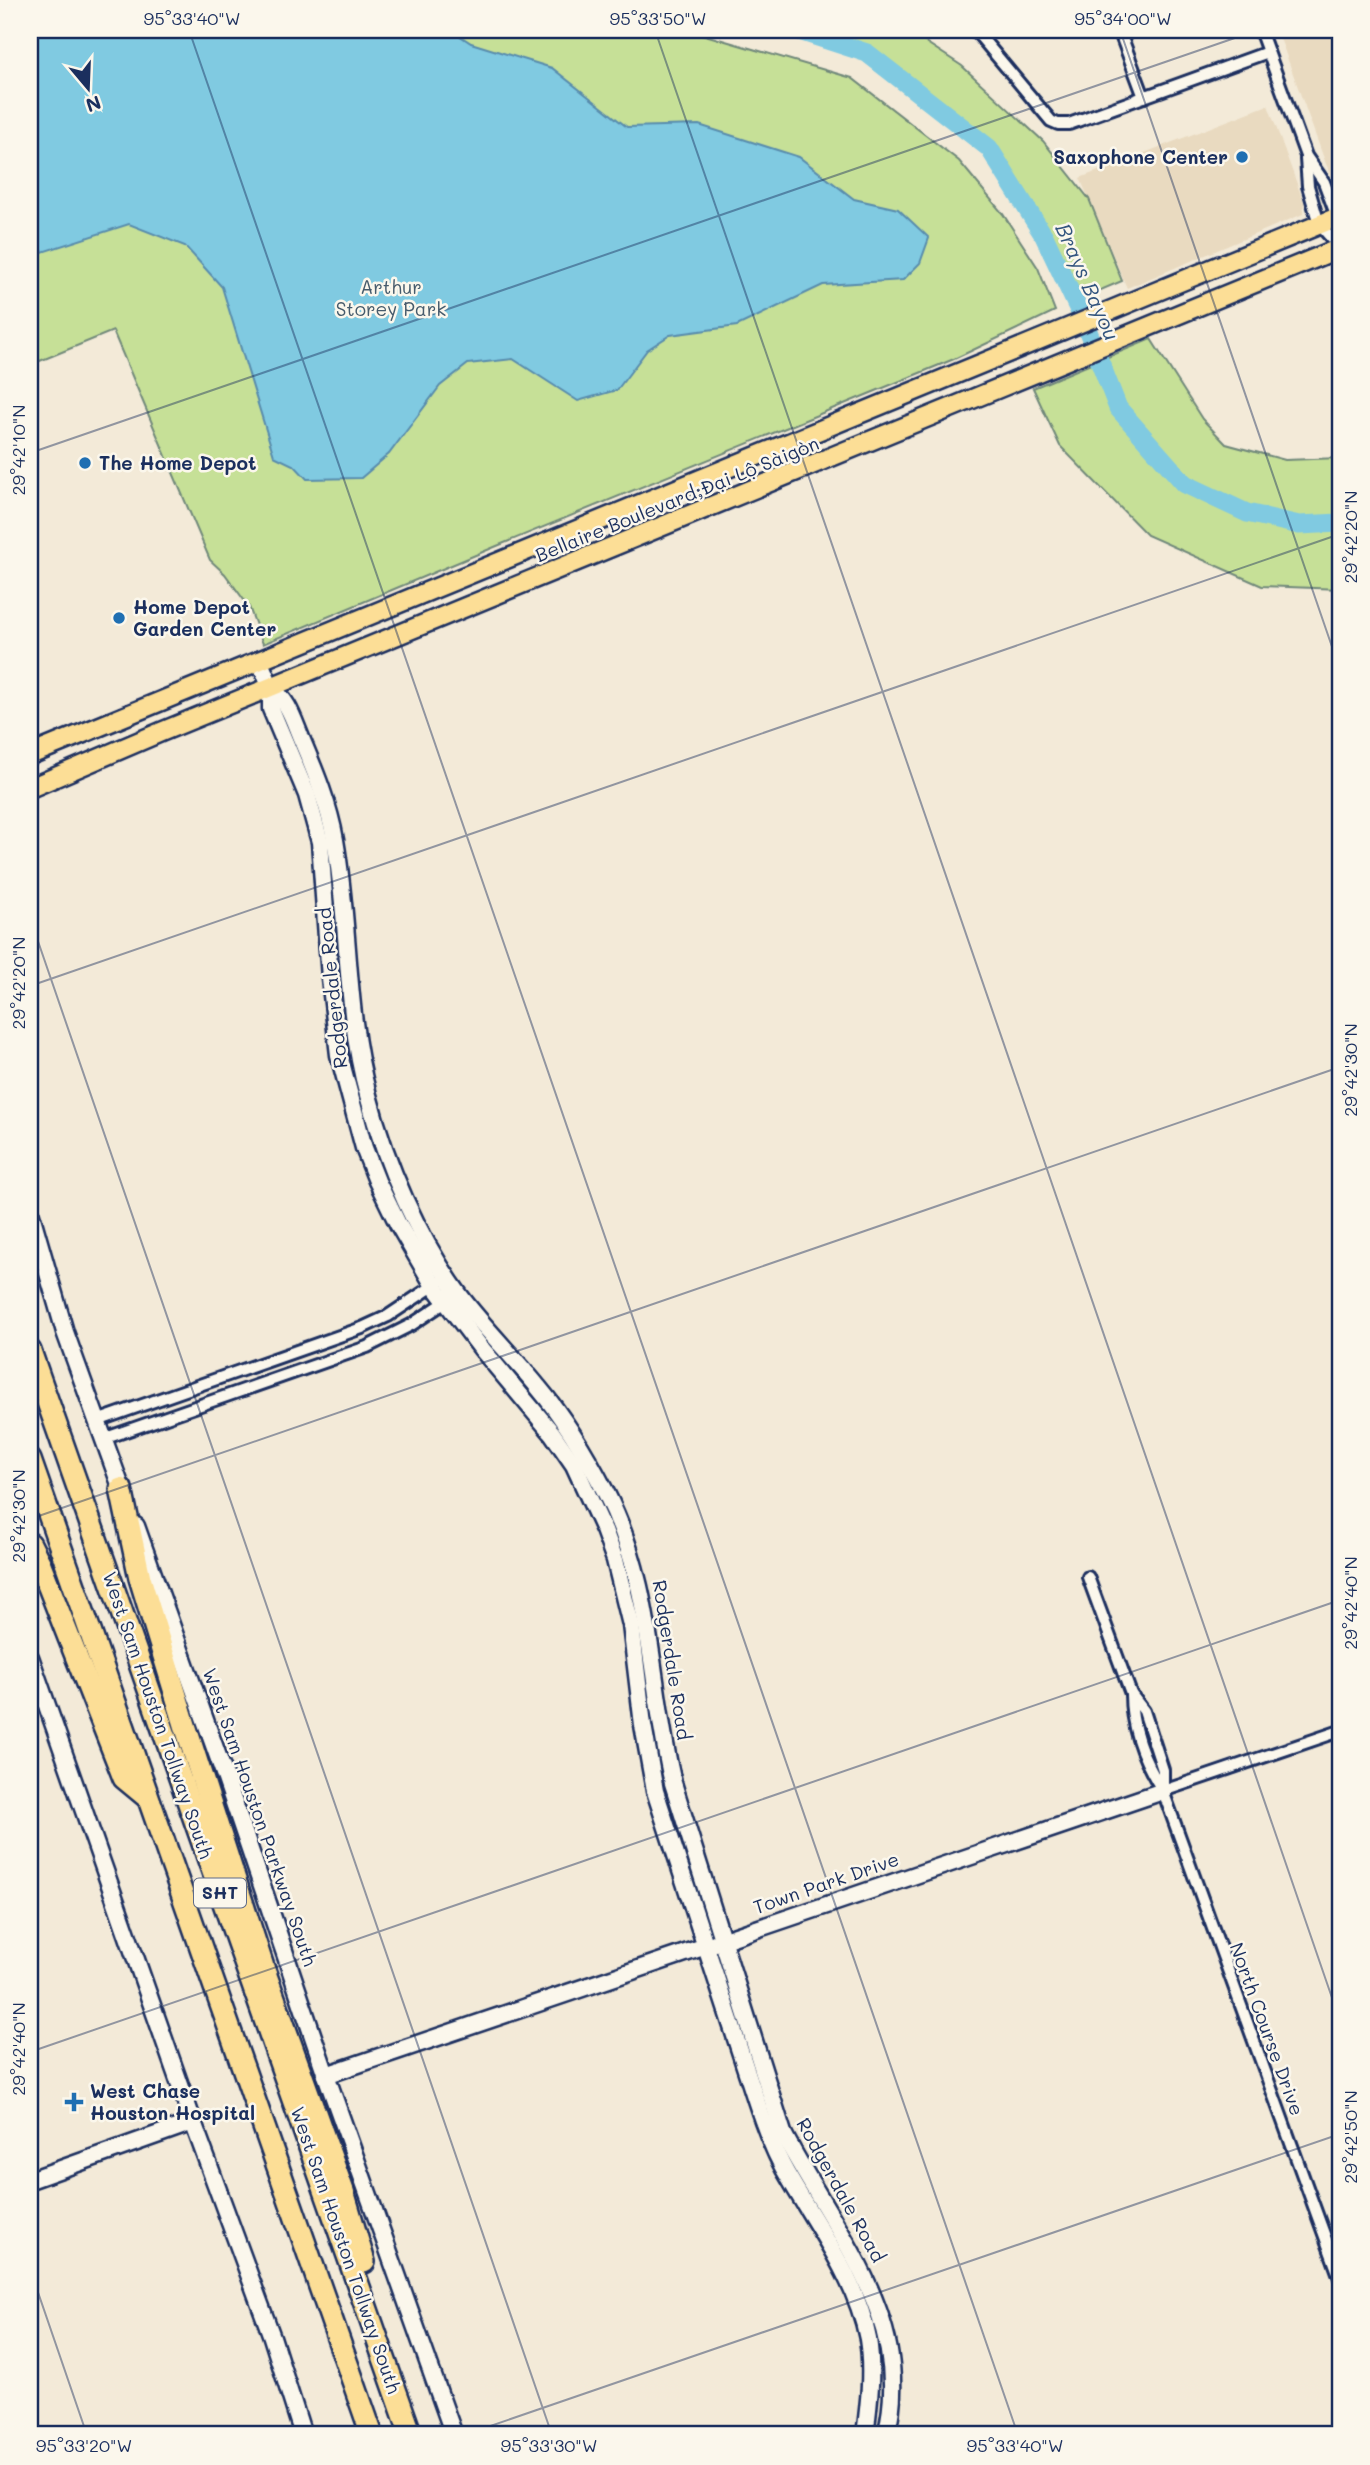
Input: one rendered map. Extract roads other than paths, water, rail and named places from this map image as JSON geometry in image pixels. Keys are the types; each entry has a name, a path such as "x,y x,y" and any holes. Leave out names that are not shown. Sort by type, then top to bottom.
{"highway":[{"name":"West Sam Houston Tollway South","path":"30,1351 412,2435"},
{"name":"West Sam Houston Tollway South","path":"30,1460 372,2435"},
{"path":"121,1489 140,1578 185,1725 262,1967 344,2191 412,2435"},
{"path":"30,1544 124,1778 149,1798"}],"main road":[{"name":"Bellaire Boulevard;Đại Lộ Sàigòn","path":"30,755 1339,216"},
{"name":"Bellaire Boulevard;Đại Lộ Sàigòn","path":"30,788 1340,248"},
{"path":"1155,292 1166,320"},
{"path":"701,478 712,507"}],"street":[{"path":"975,30 1051,121 1058,124 1069,124 1268,52"},
{"path":"1119,30 1144,97"},
{"path":"1259,30 1306,156 1324,182 1339,216 1340,248"},
{"path":"1306,156 1308,186 1319,224 1340,248"},
{"name":"Rodgerdale Road","path":"259,660 271,688 271,709 307,794 332,872 357,1052 374,1118 440,1281"},
{"name":"Rodgerdale Road","path":"332,872 330,978 339,1055 356,1121 377,1181 440,1281 599,1498 631,1554 646,1610 657,1751 655,1791 783,2133 876,2300 889,2339 892,2375 886,2435"},
{"path":"339,1055 357,1052"},
{"name":"West Sam Houston Parkway South","path":"30,1211 65,1332 148,1556 326,2075 454,2435"},
{"path":"97,1421 375,1323 401,1309 440,1281"},
{"path":"103,1438 384,1340 452,1298"},
{"path":"283,1356 289,1374"},
{"name":"Rodgerdale Road","path":"599,1498 631,1625 638,1685 657,1751"},
{"path":"615,1560 631,1554"},
{"name":"North Course Drive","path":"1088,1577 1130,1694 1144,1711 1163,1770 1163,1791 1340,2278"},
{"path":"30,1657 193,2122 272,2337 303,2435"},
{"name":"Town Park Drive","path":"326,2075 1340,1731"},
{"name":"Rodgerdale Road","path":"713,1944 769,2139 823,2234 857,2302 870,2363 865,2435"},
{"path":"30,2180 193,2122"}],"water":[{"path":"30,30 451,30 471,43 552,68 627,127 699,125 799,157 854,199 898,209 929,238 920,263 903,280 823,285 737,326 670,335 647,350 617,390 578,401 513,359 468,364 440,386 389,454 361,478 307,479 295,466 274,456 222,287 185,246 129,224 30,256"}],"waterway":[{"name":"Brays Bayou","path":"796,30 867,53 989,148 1044,236 1084,321 1118,408 1185,484 1247,513 1299,525 1340,523"}],"place":[{"name":"Saxophone Center","path":"1242,157"},
{"name":"The Home Depot","path":"85,463"},
{"name":"Home Depot Garden Center","path":"119,618"},
{"name":"West Chase Houston Hospital","path":"74,2102"}],"park label":[{"name":"Arthur Storey Park","path":"391,298"}]}
